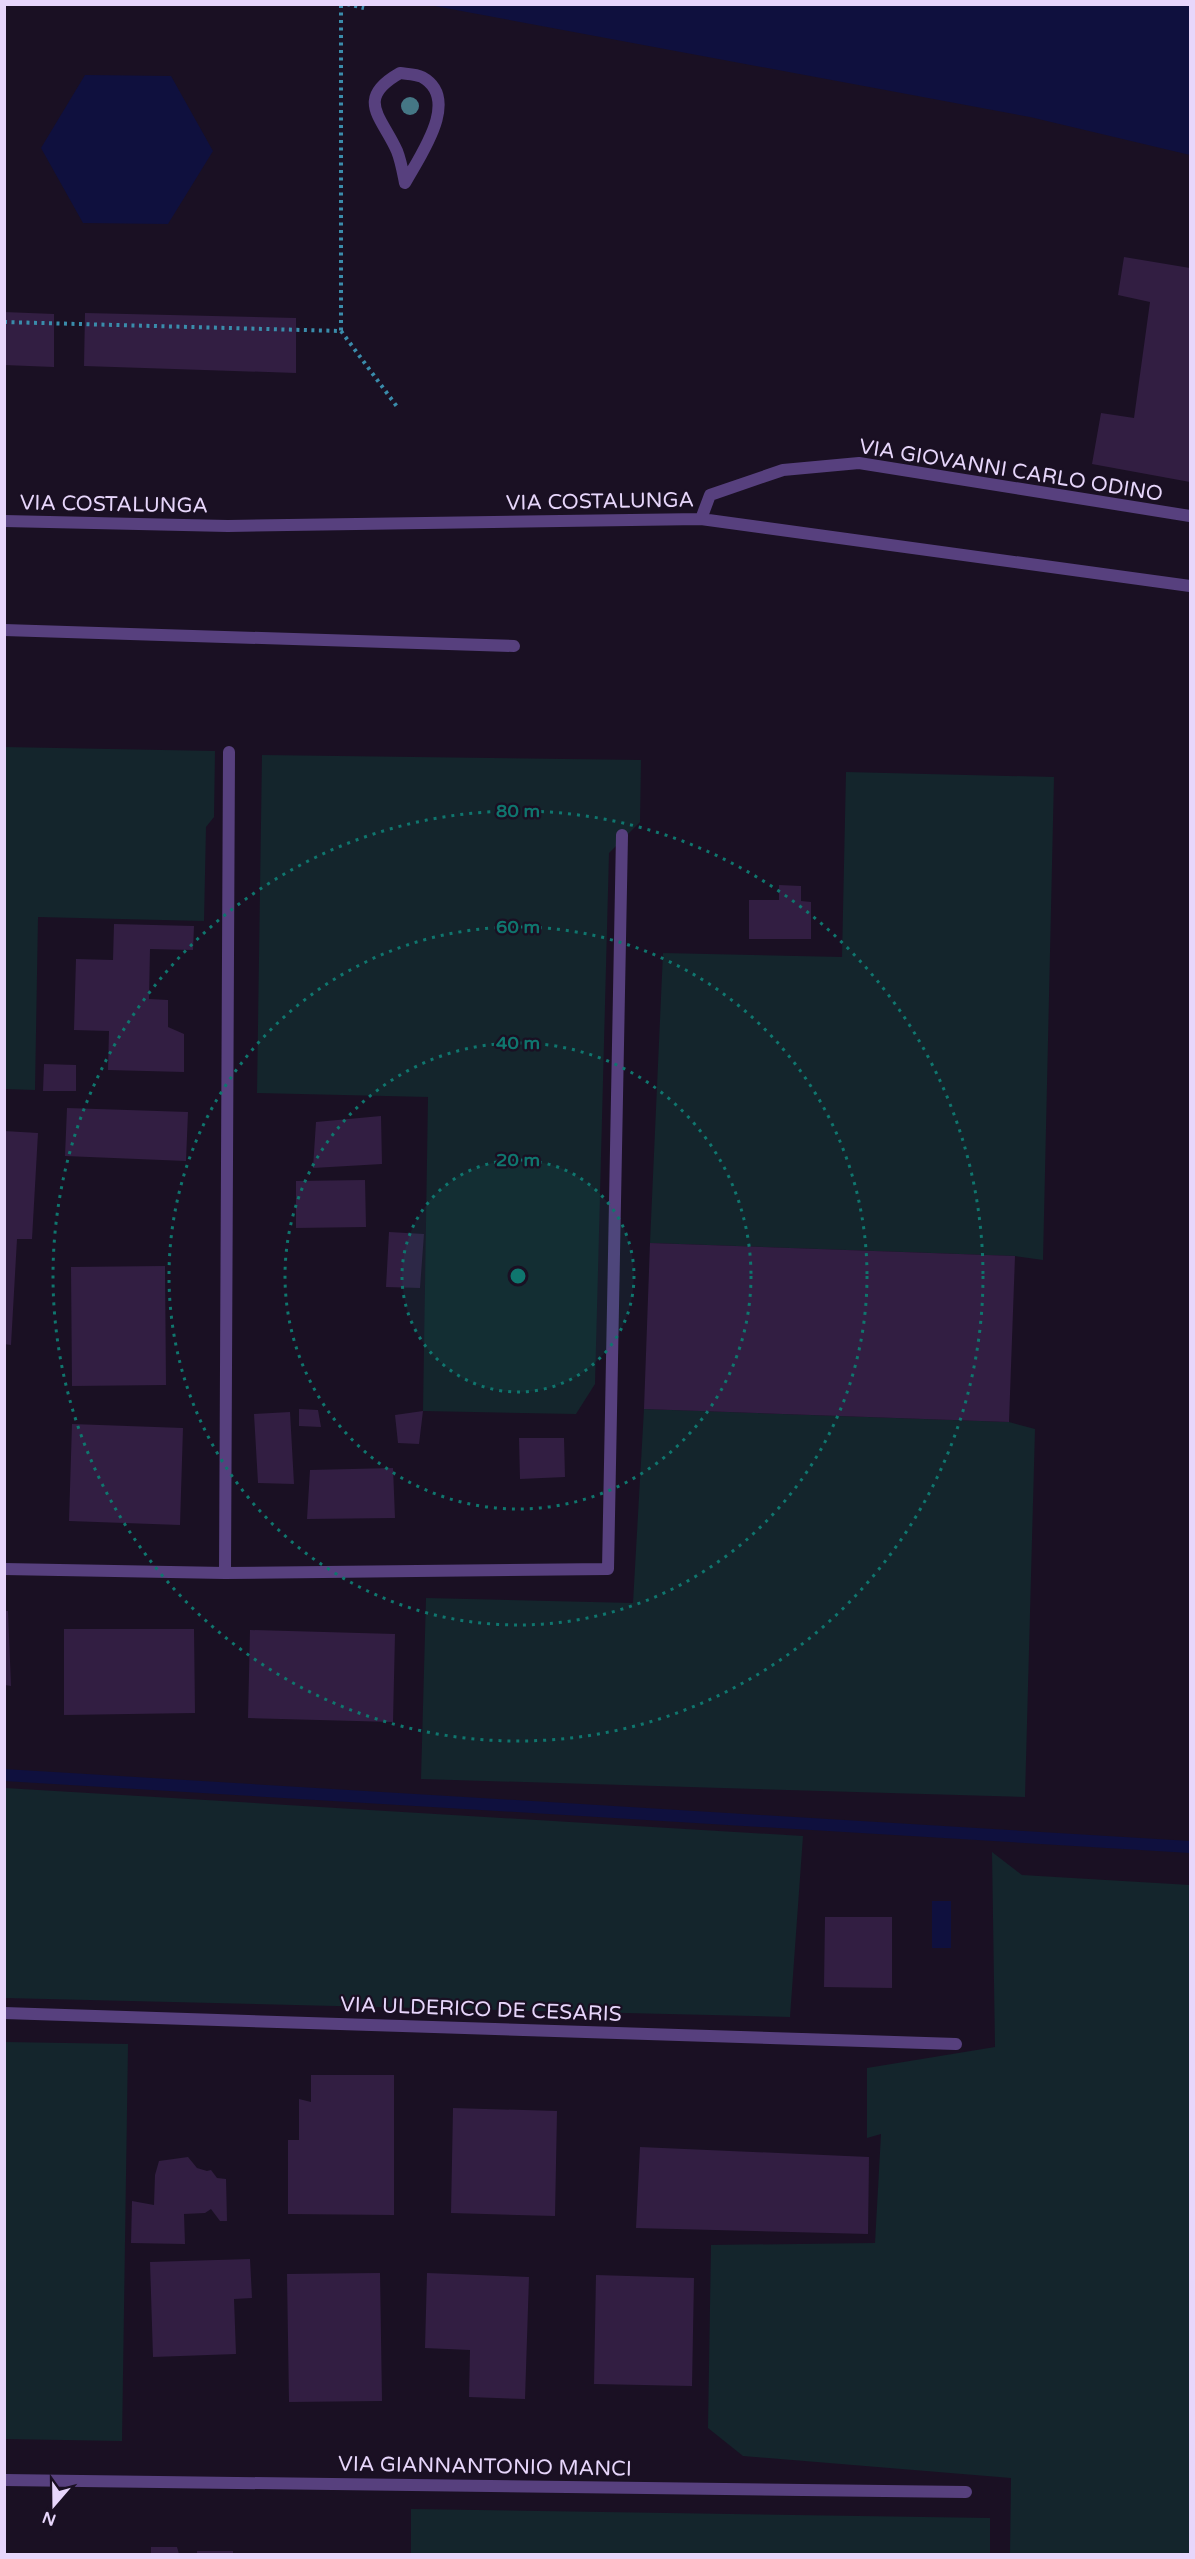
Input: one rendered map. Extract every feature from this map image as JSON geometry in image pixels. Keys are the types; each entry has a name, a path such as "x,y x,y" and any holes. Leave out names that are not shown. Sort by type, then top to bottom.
{"street":[{"path":"400,73 421,76 435,87 440,109 433,130 405,183 399,154 376,114 375,96 384,82 400,73"},
{"name":"VIA GIOVANNI CARLO ODINO","path":"701,519 710,495 783,470 859,463 1191,516"},
{"name":"VIA COSTALUNGA","path":"4,522 228,526 701,519 1191,586"},
{"path":"4,630 514,646"},
{"path":"225,1573 229,752"},
{"path":"4,1569 225,1573 608,1569 622,835"},
{"name":"VIA ULDERICO DE CESARIS","path":"4,2013 956,2044"},
{"name":"VIA GIANNANTONIO MANCI","path":"4,2480 966,2492"}],"path":[{"path":"340,4 341,331 398,408"},
{"path":"347,4 364,8"},
{"path":"4,322 341,331"}],"shaded area":[{"path":"429,5 1190,5 1190,155 1030,117"},
{"path":"85,75 171,76 213,151 168,224 83,223 41,148"},
{"path":"5,747 215,751 214,817 206,827 204,921 38,917 35,1090 5,1089"},
{"path":"262,755 641,760 640,822 609,853 595,1384 576,1414 423,1411 428,1097 257,1093"},
{"path":"846,772 1054,777 1043,1260 1015,1256 650,1243 663,953 842,957"},
{"path":"644,1409 1009,1422 1035,1429 1025,1797 421,1779 426,1598 633,1603"},
{"path":"5,1788 803,1836 790,2017 5,1998"},
{"path":"992,1852 1022,1875 1190,1885 1190,2554 1010,2554 1011,2478 743,2456 708,2428 711,2245 875,2243 881,2134 867,2138 867,2068 995,2047"},
{"path":"932,1901 951,1901 951,1948 932,1948"},
{"path":"5,2042 128,2044 122,2441 5,2439"},
{"path":"411,2509 990,2518 990,2554 411,2554"}],"building":[{"path":"1124,257 1190,268 1190,482 1092,464 1101,413 1134,418 1150,302 1118,295"},
{"path":"4,312 54,314 54,367 4,365"},
{"path":"85,313 296,318 296,373 84,366"},
{"path":"779,885 801,886 801,901 811,902 811,939 749,939 749,900 779,900"},
{"path":"114,924 194,926 193,950 150,949 149,999 168,1000 168,1027 184,1034 184,1072 108,1070 109,1031 74,1030 76,959 113,960"},
{"path":"44,1064 76,1065 76,1091 43,1091"},
{"path":"67,1108 188,1112 186,1161 65,1156"},
{"path":"381,1116 382,1164 313,1168 316,1122"},
{"path":"4,1131 38,1133 32,1239 17,1239 11,1345 4,1344"},
{"path":"365,1180 366,1227 296,1228 296,1181"},
{"path":"389,1232 424,1234 420,1288 386,1287"},
{"path":"650,1243 1015,1256 1009,1422 644,1409"},
{"path":"165,1266 166,1385 72,1386 71,1267"},
{"path":"299,1409 318,1410 321,1427 299,1426"},
{"path":"423,1411 419,1444 398,1443 395,1415"},
{"path":"290,1412 294,1484 258,1483 254,1414"},
{"path":"72,1424 183,1428 180,1525 69,1521"},
{"path":"519,1438 564,1438 565,1477 520,1479"},
{"path":"393,1468 395,1518 307,1519 310,1470"},
{"path":"5,1611 8,1611 11,1686 5,1685"},
{"path":"64,1629 194,1629 195,1713 64,1715"},
{"path":"250,1630 395,1634 393,1722 248,1718"},
{"path":"825,1917 892,1917 892,1988 824,1987"},
{"path":"311,2075 394,2075 394,2215 288,2214 288,2140 299,2140 299,2099 311,2102"},
{"path":"453,2108 557,2111 555,2216 451,2213"},
{"path":"640,2147 869,2157 868,2234 636,2228"},
{"path":"188,2157 197,2168 211,2170 217,2178 226,2179 227,2221 220,2221 211,2209 205,2213 184,2214 185,2244 131,2243 132,2201 154,2205 155,2175 159,2161"},
{"path":"250,2259 252,2298 234,2299 236,2354 153,2357 150,2262"},
{"path":"380,2273 382,2401 289,2402 287,2274"},
{"path":"427,2273 529,2277 525,2399 469,2397 470,2350 425,2348"},
{"path":"596,2275 694,2278 692,2386 594,2384"},
{"path":"151,2547 177,2547 179,2554 151,2554"},
{"path":"197,2551 233,2551 233,2554 197,2554"}],"waterway":[{"path":"4,1775 1190,1847"}]}
